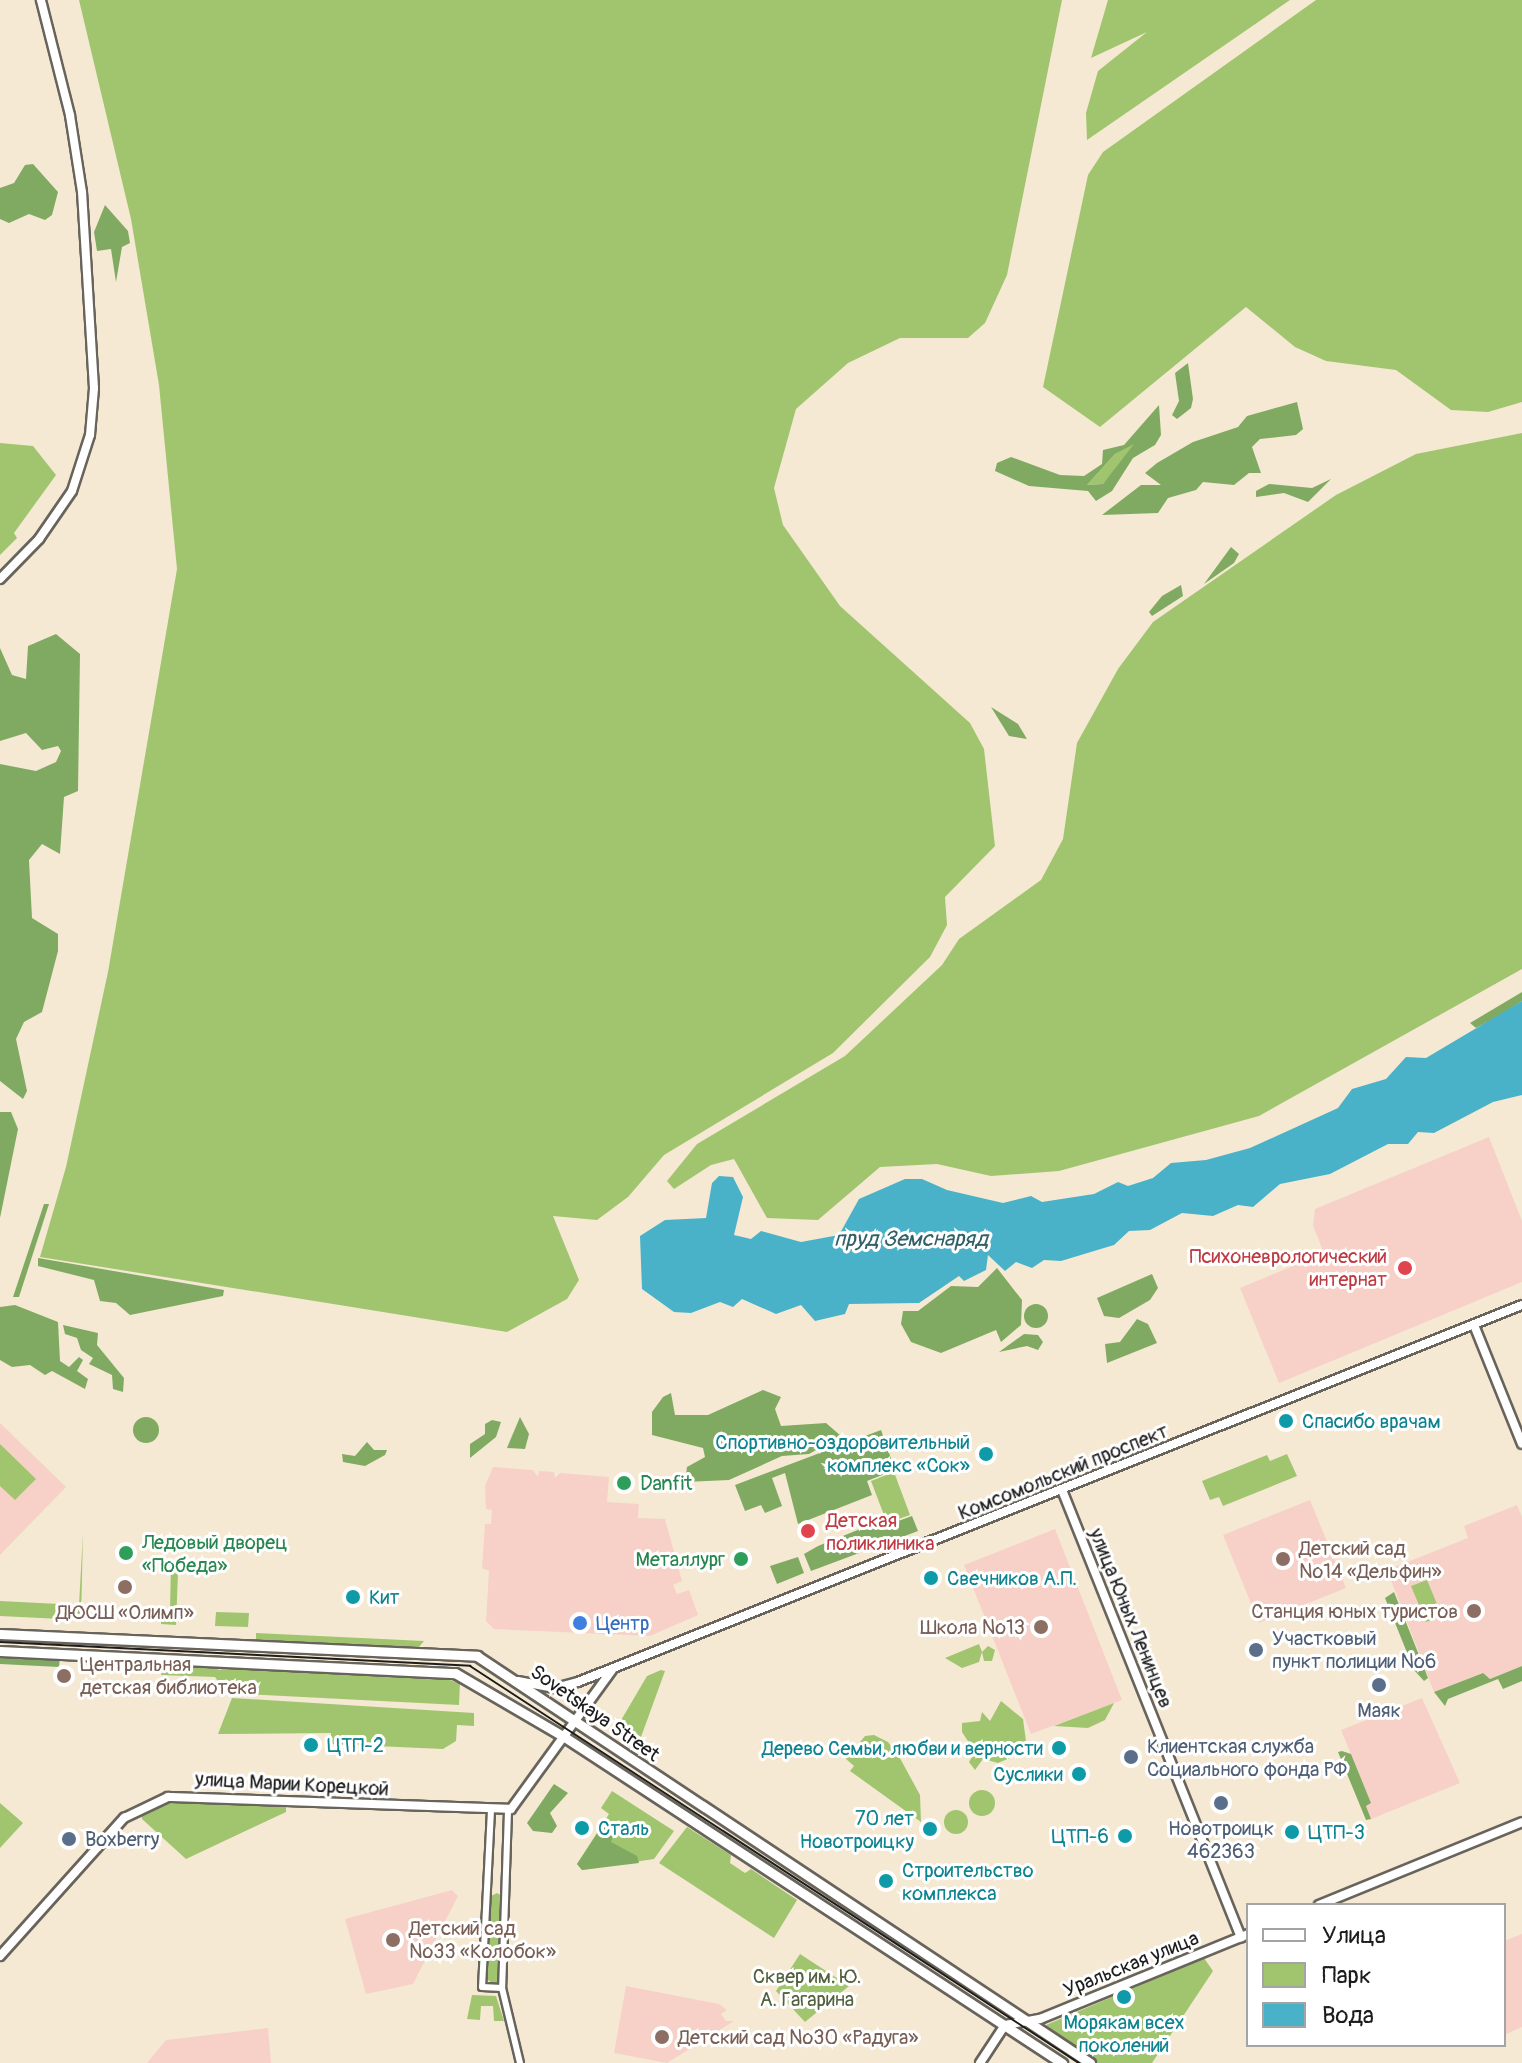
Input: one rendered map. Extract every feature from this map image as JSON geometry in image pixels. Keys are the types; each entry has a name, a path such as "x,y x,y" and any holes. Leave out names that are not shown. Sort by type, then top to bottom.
{"main road":[{"name":"Sovetskaya Street","path":"0,1634 465,1654 486,1660 573,1722 1090,2063"},
{"name":"Sovetskaya Street","path":"0,1651 455,1673 563,1736 1062,2063"}],"street":[{"path":"0,579 39,539 72,491 90,435 94,388 82,192 70,115 41,0"},
{"name":"Комсомольский проспект","path":"518,1681 555,1688 616,1667 1522,1305"},
{"path":"1474,1325 1522,1444"},
{"name":"улица Юных Ленинцев","path":"1062,1490 1245,1935"},
{"path":"520,2063 502,1988 508,1811 616,1667"},
{"name":"улица Марии Корецкой","path":"0,1956 124,1818 168,1797 188,1794 508,1811"},
{"path":"491,1810 482,1987 502,1988"},
{"path":"1324,1903 1522,1822"},
{"name":"Уральская улица","path":"1005,2025 1026,2021 1245,1935"},
{"path":"980,2063 1005,2025"}],"shaded area":[{"name":"Психоневрологический интернат","path":"1489,1137 1522,1221 1522,1282 1279,1383 1240,1288 1324,1253 1313,1226 1315,1209"},
{"path":"0,1423 66,1487 0,1555"},
{"path":"493,1467 533,1470 538,1477 539,1471 554,1472 555,1478 560,1473 609,1477 607,1502 639,1504 638,1518 665,1519 682,1581 673,1585 677,1594 689,1590 698,1615 650,1636 494,1629 486,1621 489,1571 482,1568 485,1524 491,1524 492,1510 486,1509 485,1486"},
{"name":"Детский сад №14 «Дельфин»","path":"1310,1500 1346,1588 1259,1623 1223,1535"},
{"path":"1517,1505 1522,1517 1522,1666 1490,1679 1482,1673 1434,1692 1387,1570 1468,1538 1464,1526"},
{"name":"Школа №13","path":"1055,1529 1122,1700 1031,1734 964,1565"},
{"path":"1422,1698 1460,1783 1371,1819 1366,1806 1371,1803 1341,1730"},
{"name":"Детский сад №33 «Колобок»","path":"452,1890 458,1896 413,1984 366,1994 345,1919"},
{"path":"1522,1934 1522,2027 1506,2034 1506,1940"},
{"name":"Детский сад №30 «Радуга»","path":"626,1986 719,2004 727,2010 721,2014 726,2021 734,2021 667,2063 614,2053"},
{"path":"268,2028 271,2063 147,2063 166,2040"}],"green space":[{"path":"79,0 1062,0 1007,275 985,323 968,338 900,338 848,363 796,409 774,488 783,525 840,606 970,723 984,749 995,846 945,897 947,925 930,957 833,1053 664,1155 628,1197 597,1220 553,1216 579,1280 567,1299 507,1332 40,1257 66,1167 108,972 177,569 159,385 131,219"},
{"path":"1108,0 1290,0 1087,140 1086,113 1098,71 1147,32 1091,58"},
{"path":"1316,0 1522,0 1522,402 1488,412 1451,410 1396,370 1326,361 1295,347 1246,307 1100,427 1043,387 1088,175 1103,152"},
{"path":"33,164 58,192 52,215 45,220 29,214 9,223 0,219 0,188 14,183 25,165"},
{"path":"105,205 128,231 130,243 122,247 116,282 111,249 97,251 94,232"},
{"path":"1188,363 1193,399 1191,408 1177,419 1172,415 1179,401 1175,373"},
{"path":"1297,402 1303,429 1296,435 1260,439 1252,447 1261,473 1249,473 1234,485 1203,482 1196,490 1168,498 1158,513 1102,515 1141,485 1161,485 1145,473 1193,442 1238,427 1247,416"},
{"path":"1159,405 1161,435 1155,445 1133,458 1112,491 1096,501 1088,491 1029,486 995,471 997,463 1011,457 1060,475 1084,476 1102,464 1103,450 1124,445","holes":["1134,444 1103,484 1087,485 1115,454"]},
{"path":"1522,433 1522,969 1259,1116 1059,1171 991,1176 937,1164 880,1167 818,1220 767,1218 734,1159 711,1165 674,1189 667,1181 697,1144 845,1056 942,965 959,939 1041,880 1063,839 1077,743 1118,669 1153,622 1336,495 1416,454"},
{"path":"0,443 33,446 56,475 14,533 17,538 0,555"},
{"path":"1134,443 1135,449 1103,484 1087,485 1115,454"},
{"path":"1331,479 1308,502 1284,493 1256,497 1256,491 1269,484 1312,488"},
{"path":"1231,547 1239,554 1234,563 1204,584"},
{"path":"1181,585 1183,596 1152,616 1149,612 1162,596"},
{"path":"56,634 80,654 78,791 64,797 60,854 42,844 29,860 32,918 58,934 58,951 42,1012 24,1022 16,1039 27,1091 23,1099 0,1081 0,764 36,771 56,762 61,751 58,746 42,750 26,733 0,741 0,648 12,675 26,679 28,646"},
{"path":"991,707 1018,724 1027,739 1009,736"},
{"path":"1522,992 1522,1001 1495,1018 1476,1028 1470,1023"},
{"path":"0,1112 11,1112 18,1129 0,1218"},
{"path":"44,1204 49,1204 19,1297 13,1297"},
{"path":"38,1258 224,1290 223,1296 130,1315 116,1303 100,1301 94,1280 38,1266"},
{"path":"997,1268 1022,1300 1021,1325 1001,1342 996,1330 941,1353 911,1342 901,1324 903,1311 918,1311 951,1286 978,1287"},
{"path":"1152,1274 1158,1288 1150,1300 1119,1318 1104,1316 1097,1298"},
{"path":"1036,1304 1044,1308 1048,1316 1044,1324 1036,1328 1028,1324 1024,1316 1028,1308"},
{"path":"15,1305 58,1322 60,1361 69,1367 79,1357 83,1360 77,1371 88,1379 85,1389 52,1371 45,1375 30,1365 12,1367 0,1360 0,1307"},
{"path":"1137,1319 1148,1324 1157,1343 1107,1363 1105,1344 1120,1342"},
{"path":"63,1325 98,1333 97,1345 124,1378 123,1392 113,1389 112,1375 89,1364 93,1358 81,1350 77,1338 65,1334"},
{"path":"1024,1334 1038,1335 1043,1342 1038,1350 1027,1346 999,1352"},
{"path":"763,1390 781,1397 775,1409 781,1426 826,1423 841,1436 809,1454 782,1456 729,1480 685,1482 687,1467 705,1457 703,1448 652,1435 652,1412 663,1397 671,1393 675,1415 708,1415"},
{"path":"146,1417 156,1420 159,1430 156,1440 146,1443 136,1440 133,1430 136,1420"},
{"path":"520,1417 529,1434 525,1449 507,1448"},
{"path":"492,1420 501,1422 496,1437 470,1458 470,1444 485,1434 485,1424"},
{"path":"881,1430 895,1470 867,1481 872,1495 798,1524 785,1473 772,1478 782,1506 765,1513 761,1505 745,1511 735,1485"},
{"path":"367,1442 374,1450 387,1450 385,1455 365,1466 343,1462 342,1454 355,1456"},
{"path":"0,1444 36,1479 15,1500 0,1486"},
{"path":"1287,1454 1297,1476 1223,1506 1219,1497 1210,1500 1202,1481 1267,1455 1270,1461"},
{"path":"894,1472 910,1515 887,1523 871,1481"},
{"path":"912,1516 918,1531 811,1571 804,1554 818,1546 875,1523 879,1528"},
{"path":"83,1533 81,1620 0,1616 0,1601 79,1605"},
{"path":"798,1557 804,1573 777,1584 770,1566"},
{"path":"171,1565 178,1573 176,1625 161,1624 161,1609 170,1609"},
{"path":"1427,1580 1442,1616 1426,1622 1411,1586"},
{"path":"1394,1592 1428,1678 1424,1681 1414,1670 1385,1598"},
{"path":"216,1612 249,1613 248,1627 215,1626"},
{"path":"256,1633 424,1641 419,1647 256,1640"},
{"path":"979,1644 982,1652 979,1662 962,1668 945,1658"},
{"path":"988,1646 995,1650 992,1661 984,1661 982,1652"},
{"path":"0,1655 60,1657 59,1667 0,1664"},
{"path":"165,1662 171,1668 191,1669 192,1664 221,1670 222,1665 426,1674 460,1683 459,1705 226,1693 215,1677 161,1675"},
{"path":"1522,1666 1522,1681 1503,1689 1498,1679 1448,1699 1445,1706 1434,1692 1483,1673 1490,1679"},
{"path":"665,1671 641,1737 620,1722 647,1676"},
{"path":"232,1698 474,1713 474,1726 457,1725 456,1741 443,1749 331,1744 331,1733 218,1734"},
{"path":"1001,1701 1023,1719 1026,1741 1017,1755 998,1763 983,1759 975,1770 969,1762 975,1752 962,1732 962,1723 980,1721 982,1712 990,1721"},
{"path":"1114,1703 1105,1720 1088,1728 1054,1726"},
{"path":"874,1735 888,1742 920,1795 921,1822 850,1771 854,1766 846,1759 865,1736"},
{"path":"1338,1752 1351,1754 1371,1803 1366,1806 1371,1819 1366,1820"},
{"path":"554,1784 568,1793 550,1813 557,1826 552,1833 533,1831 527,1823"},
{"path":"982,1790 991,1794 995,1803 991,1812 982,1816 973,1812 969,1803 973,1794"},
{"path":"612,1791 674,1831 654,1859 582,1870 577,1864 609,1814 601,1808"},
{"path":"167,1799 269,1801 269,1806 286,1807 286,1812 186,1859 142,1819 141,1808"},
{"path":"0,1803 23,1823 0,1848"},
{"path":"956,1810 967,1817 968,1822 961,1833 956,1834 945,1827 944,1822 951,1811"},
{"path":"603,1825 613,1835 611,1842 637,1856 639,1863 582,1870 577,1864"},
{"path":"687,1827 731,1855 730,1863 745,1873 751,1869 797,1900 774,1938 659,1863"},
{"path":"497,1893 502,1896 500,1980 495,1985 485,1978 489,1897"},
{"name":"Сквер им. Ю. А. Гагарина","path":"800,1954 849,1986 805,2022 776,1991"},
{"path":"1204,1958 1213,1971 1152,2063 1095,2063 1046,2025"},
{"path":"472,1995 496,1996 504,2021 494,2021 493,2006 481,2006 480,2020 467,2019"}],"water":[{"name":"пруд Земснаряд","path":"1522,1001 1522,1095 1493,1102 1434,1133 1418,1132 1408,1144 1388,1144 1330,1174 1280,1184 1253,1207 1238,1205 1213,1216 1182,1213 1150,1230 1129,1231 1114,1245 1061,1261 1044,1260 1032,1268 1016,1262 1005,1271 988,1255 986,1270 964,1281 959,1276 919,1303 849,1304 845,1314 815,1321 801,1305 776,1314 742,1299 733,1307 720,1302 691,1313 674,1312 642,1289 640,1236 665,1220 706,1218 712,1183 719,1176 733,1177 743,1197 734,1235 751,1239 761,1231 801,1242 839,1235 859,1199 905,1179 922,1179 947,1190 1003,1203 1031,1196 1042,1202 1094,1194 1118,1182 1128,1186 1153,1178 1171,1163 1206,1160 1250,1148 1338,1108 1352,1089 1386,1079 1406,1057 1426,1058"}],"tram line":[{"path":"0,1642 470,1666 1079,2063"}],"place":[{"name":"Психоневрологический интернат","path":"1405,1268"},
{"name":"Спасибо врачам","path":"1286,1421"},
{"name":"Спортивно-оздоровительный комплекс «Сок»","path":"986,1454"},
{"name":"Danfit","path":"624,1483"},
{"name":"Детская поликлиника","path":"808,1531"},
{"name":"Ледовый дворец «Победа»","path":"126,1553"},
{"name":"Металлург","path":"741,1559"},
{"name":"Детский сад №14 «Дельфин»","path":"1283,1559"},
{"name":"Свечников А.П.","path":"931,1578"},
{"name":"ДЮСШ «Олимп»","path":"125,1587"},
{"name":"Кит","path":"353,1597"},
{"name":"Станция юных туристов","path":"1474,1611"},
{"name":"Центр","path":"580,1623"},
{"name":"Школа №13","path":"1041,1627"},
{"name":"Участковый пункт полиции №6","path":"1256,1650"},
{"name":"Центральная детская библиотека","path":"64,1676"},
{"name":"Маяк","path":"1379,1685"},
{"name":"ЦТП-2","path":"311,1745"},
{"name":"Дерево Семьи, любви и верности","path":"1059,1748"},
{"name":"Клиентская служба Социального фонда РФ","path":"1131,1757"},
{"name":"Суслики","path":"1079,1774"},
{"name":"Новотроицк 462363","path":"1221,1803"},
{"name":"Сталь","path":"582,1828"},
{"name":"70 лет Новотроицку","path":"930,1829"},
{"name":"ЦТП-3","path":"1292,1832"},
{"name":"ЦТП-6","path":"1125,1836"},
{"name":"Boxberry","path":"69,1839"},
{"name":"Строительство комплекса","path":"886,1881"},
{"name":"Детский сад №33 «Колобок»","path":"393,1940"},
{"name":"Морякам всех поколений","path":"1124,1997"},
{"name":"Детский сад №30 «Радуга»","path":"662,2037"}]}
